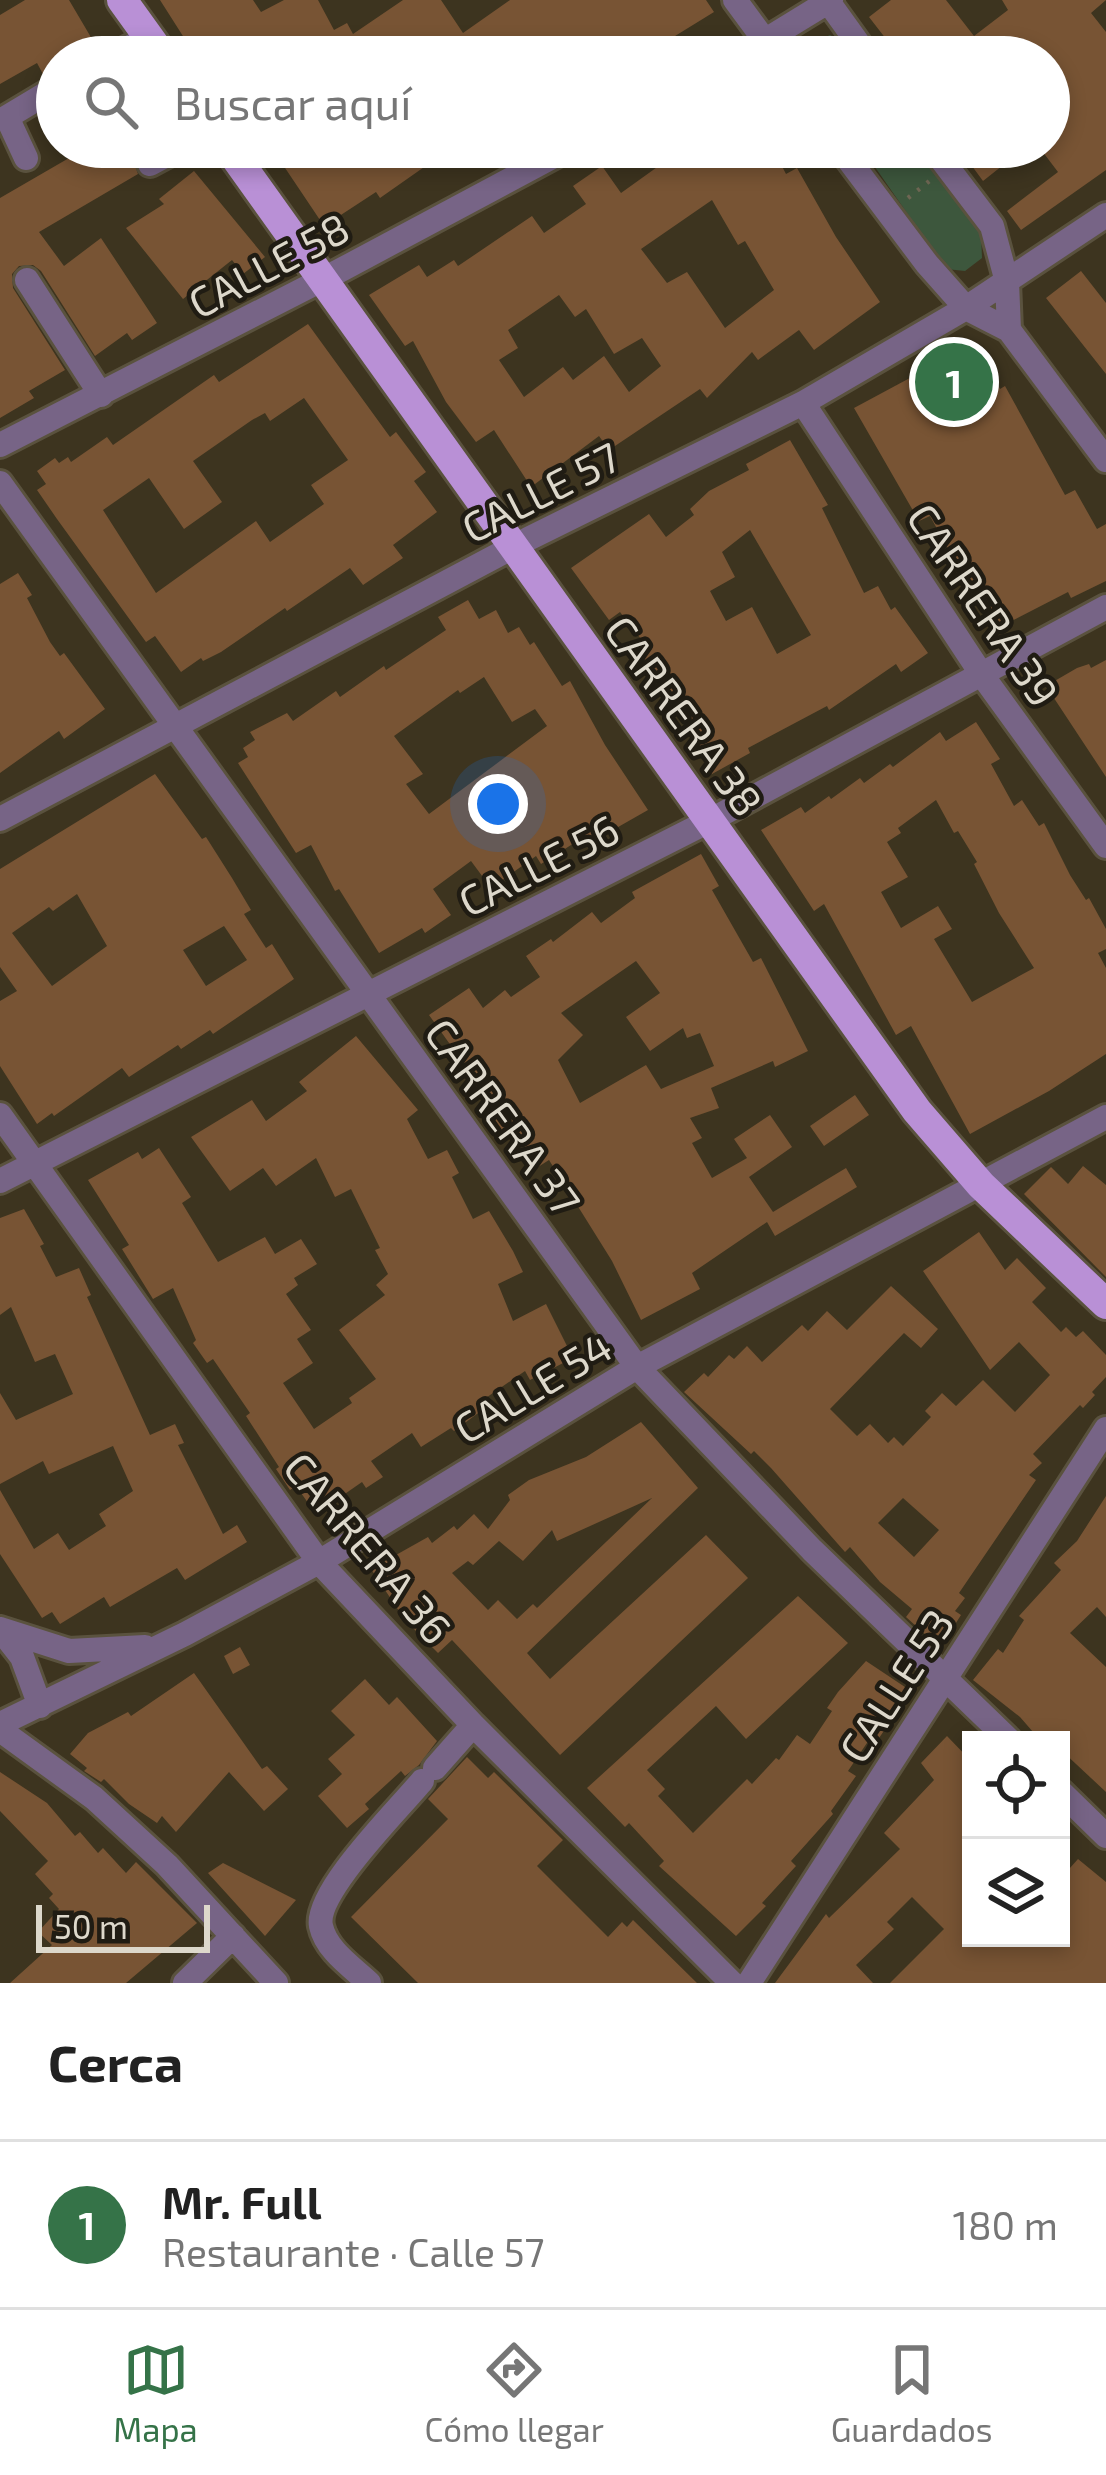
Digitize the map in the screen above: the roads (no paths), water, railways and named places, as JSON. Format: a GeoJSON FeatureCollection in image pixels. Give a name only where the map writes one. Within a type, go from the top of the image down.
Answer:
{"type":"FeatureCollection","features":[{"type":"Feature","properties":{"kind":"main road"},"geometry":{"type":"LineString","coordinates":[[122,0],[148,36]]}},
{"type":"Feature","properties":{"kind":"main road","name":"CARRERA 38"},"geometry":{"type":"LineString","coordinates":[[243,168],[917,1112],[981,1185],[1106,1304]]}},
{"type":"Feature","properties":{"kind":"street"},"geometry":{"type":"LineString","coordinates":[[735,0],[762,36]]}},
{"type":"Feature","properties":{"kind":"street"},"geometry":{"type":"LineString","coordinates":[[787,36],[829,0],[854,36]]}},
{"type":"Feature","properties":{"kind":"street"},"geometry":{"type":"LineString","coordinates":[[26,158],[7,117],[36,100]]}},
{"type":"Feature","properties":{"kind":"street","name":"CALLE 58"},"geometry":{"type":"LineString","coordinates":[[0,445],[532,168]]}},
{"type":"Feature","properties":{"kind":"street"},"geometry":{"type":"LineString","coordinates":[[855,168],[966,308],[1009,330],[1106,460]]}},
{"type":"Feature","properties":{"kind":"street"},"geometry":{"type":"LineString","coordinates":[[948,168],[992,226],[1007,282],[1009,330]]}},
{"type":"Feature","properties":{"kind":"street","name":"CALLE 57"},"geometry":{"type":"LineString","coordinates":[[0,820],[514,547],[802,403],[966,308],[1106,215]]}},
{"type":"Feature","properties":{"kind":"street"},"geometry":{"type":"LineString","coordinates":[[27,280],[101,395]]}},
{"type":"Feature","properties":{"kind":"street","name":"CARRERA 39"},"geometry":{"type":"LineString","coordinates":[[802,403],[982,675],[1106,846]]}},
{"type":"Feature","properties":{"kind":"street","name":"CARRERA 37"},"geometry":{"type":"LineString","coordinates":[[0,483],[637,1367],[812,1550],[1000,1731]]}},
{"type":"Feature","properties":{"kind":"street","name":"CALLE 56"},"geometry":{"type":"LineString","coordinates":[[0,1181],[710,821],[1106,607]]}},
{"type":"Feature","properties":{"kind":"street","name":"CARRERA 36"},"geometry":{"type":"LineString","coordinates":[[0,1115],[320,1562],[473,1725],[732,1983]]}},
{"type":"Feature","properties":{"kind":"street","name":"CALLE 54"},"geometry":{"type":"LineString","coordinates":[[0,1727],[320,1562],[637,1367],[1106,1117]]}},
{"type":"Feature","properties":{"kind":"street","name":"CALLE 53"},"geometry":{"type":"LineString","coordinates":[[749,1983],[1106,1429]]}},
{"type":"Feature","properties":{"kind":"street"},"geometry":{"type":"LineString","coordinates":[[0,1629],[69,1651],[159,1646]]}},
{"type":"Feature","properties":{"kind":"street"},"geometry":{"type":"LineString","coordinates":[[0,1629],[22,1657],[40,1706]]}},
{"type":"Feature","properties":{"kind":"street"},"geometry":{"type":"LineString","coordinates":[[369,1983],[327,1942],[320,1921],[327,1895],[473,1725]]}},
{"type":"Feature","properties":{"kind":"street"},"geometry":{"type":"LineString","coordinates":[[0,1727],[94,1798],[167,1865],[276,1983]]}},
{"type":"Feature","properties":{"kind":"street"},"geometry":{"type":"LineString","coordinates":[[1070,1801],[1106,1837]]}},
{"type":"Feature","properties":{"kind":"street"},"geometry":{"type":"LineString","coordinates":[[185,1983],[233,1936]]}},
{"type":"Feature","properties":{"kind":"place","name":"Mr. Full"},"geometry":{"type":"Point","coordinates":[954,382]}}]}
